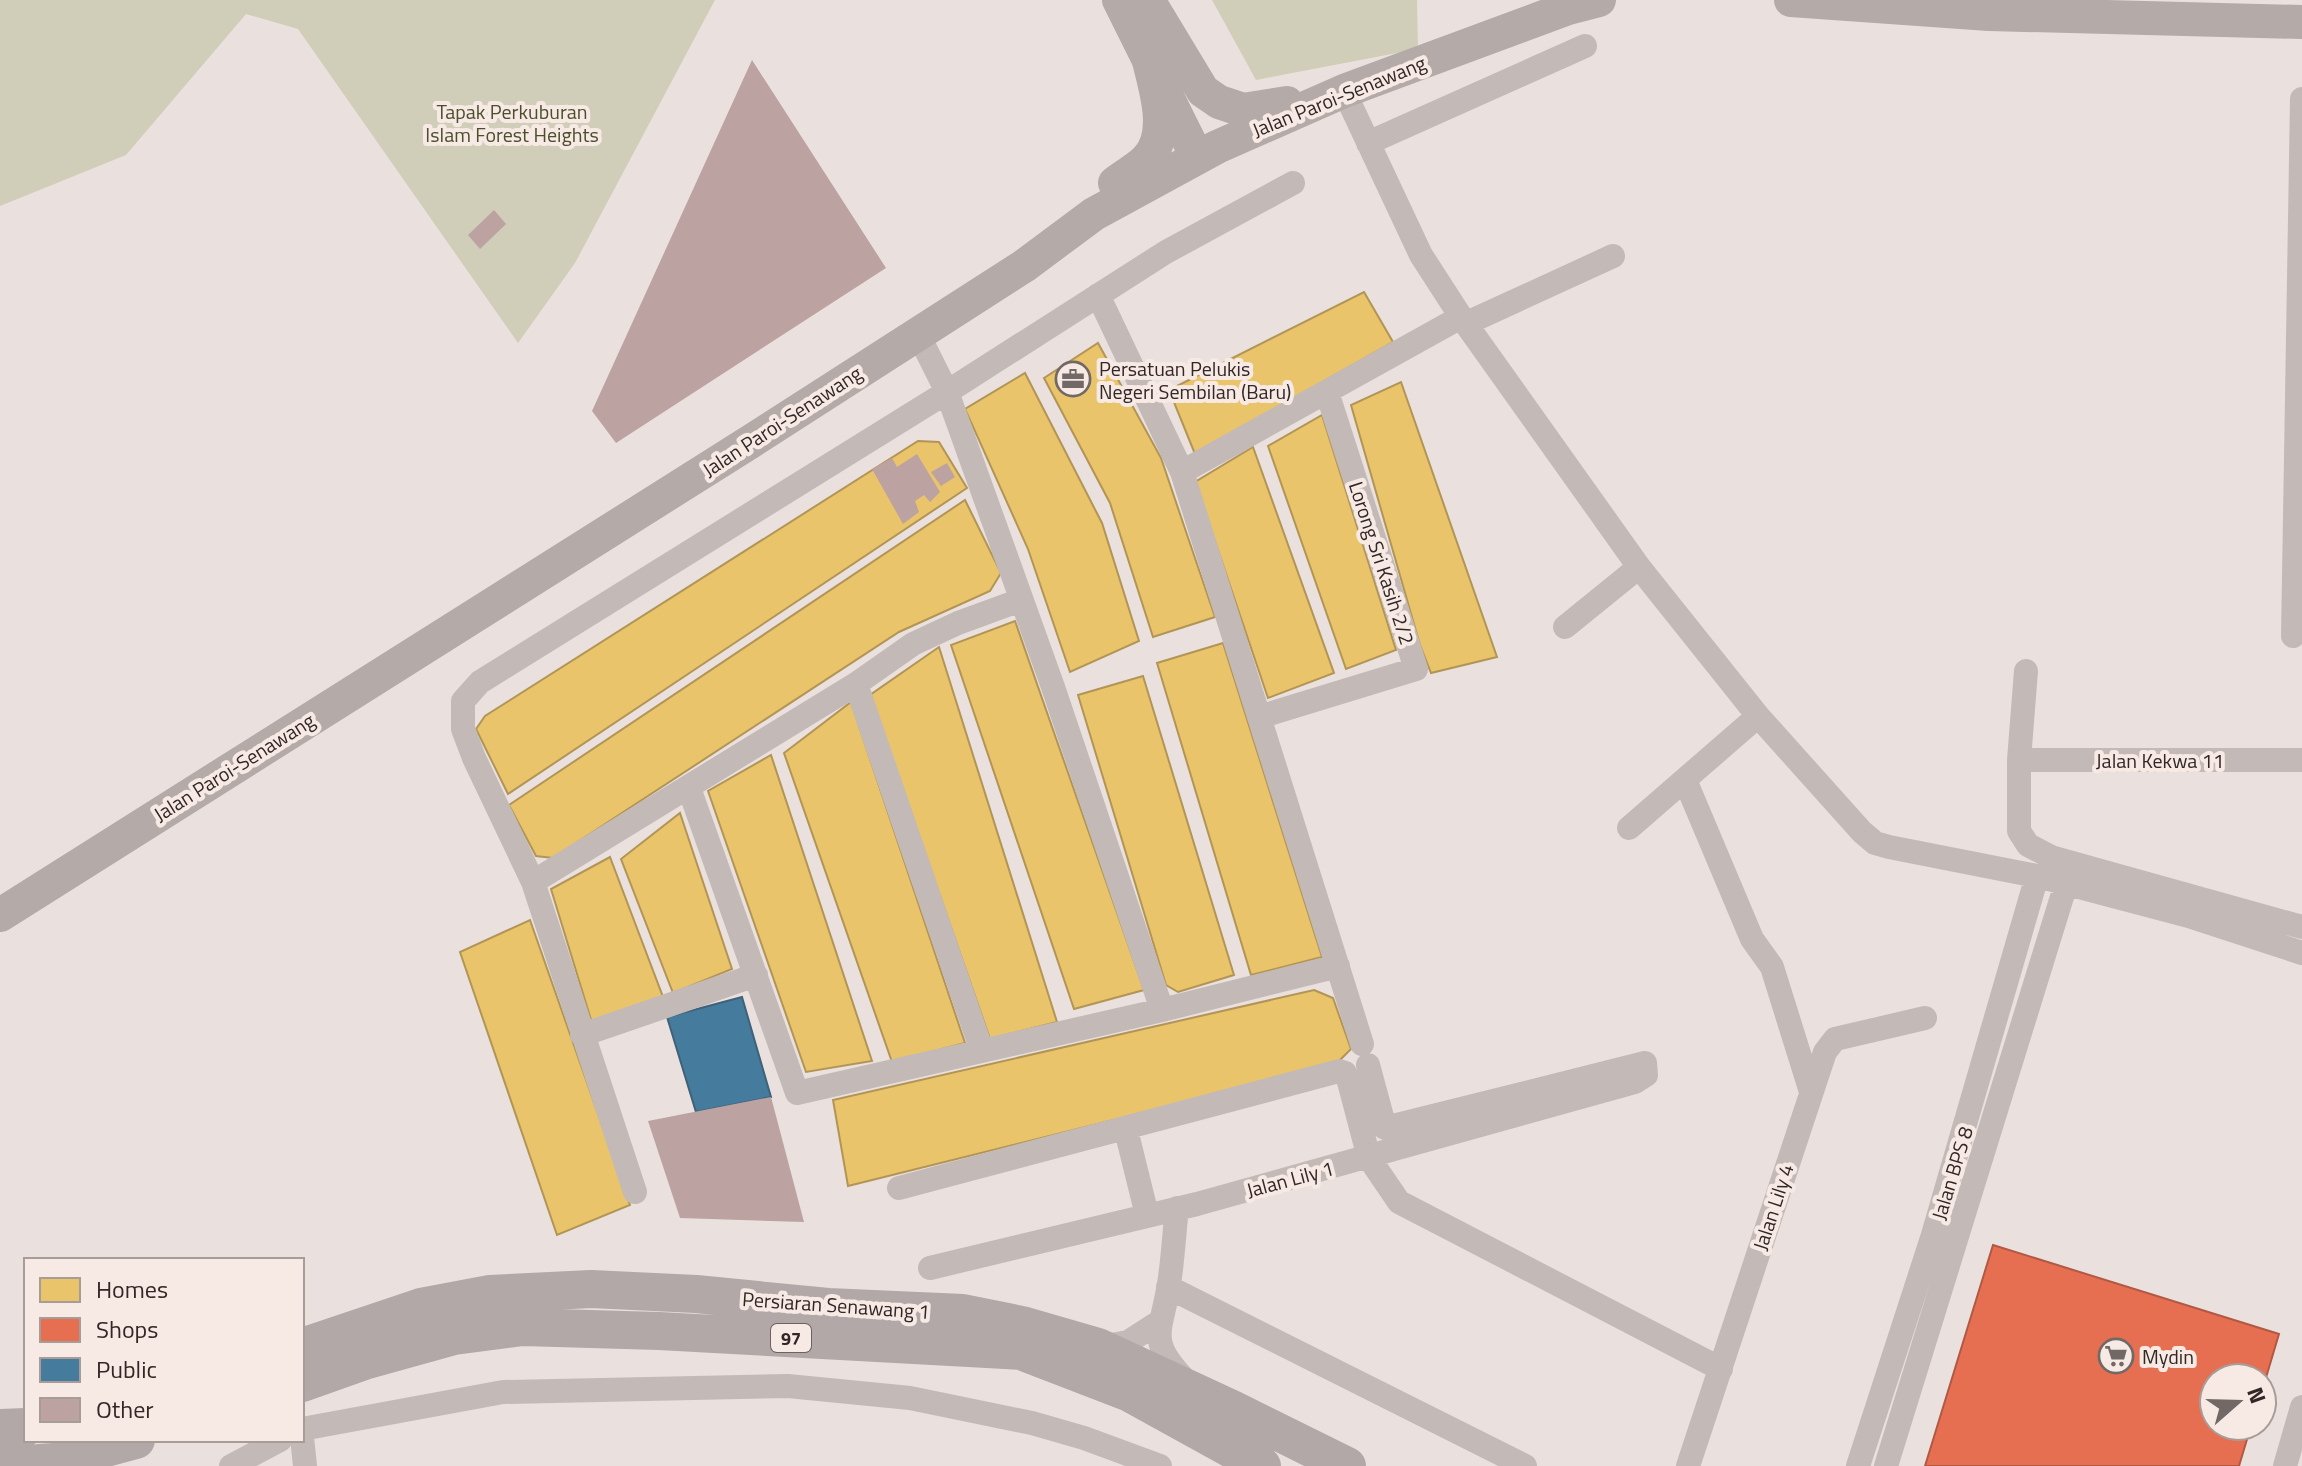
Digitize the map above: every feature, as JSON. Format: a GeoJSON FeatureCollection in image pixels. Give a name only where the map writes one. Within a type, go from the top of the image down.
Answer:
{"type":"FeatureCollection","features":[{"type":"Feature","properties":{"kind":"main road"},"geometry":{"type":"LineString","coordinates":[[1119,0],[1148,57],[1207,152]]}},
{"type":"Feature","properties":{"kind":"main road"},"geometry":{"type":"LineString","coordinates":[[1148,0],[1207,152]]}},
{"type":"Feature","properties":{"kind":"main road"},"geometry":{"type":"LineString","coordinates":[[1148,0],[1203,91],[1219,102],[1243,110],[1276,106],[1357,85]]}},
{"type":"Feature","properties":{"kind":"main road","name":"Jalan Paroi-Senawang"},"geometry":{"type":"LineString","coordinates":[[0,915],[918,334],[1024,266],[1094,214],[1207,152],[1357,85],[1568,8],[1599,0]]}},
{"type":"Feature","properties":{"kind":"main road"},"geometry":{"type":"LineString","coordinates":[[1791,0],[2302,22]]}},
{"type":"Feature","properties":{"kind":"main road"},"geometry":{"type":"LineString","coordinates":[[1024,266],[1057,226],[1147,159],[1153,149],[1160,111],[1148,57]]}},
{"type":"Feature","properties":{"kind":"main road","name":"Persiaran Senawang 1"},"geometry":{"type":"LineString","coordinates":[[304,1346],[421,1307],[490,1294],[591,1289],[696,1294],[828,1307],[963,1313],[1022,1325],[1098,1347],[1347,1466]]}},
{"type":"Feature","properties":{"kind":"main road","name":"Persiaran Senawang 1"},"geometry":{"type":"LineString","coordinates":[[304,1382],[364,1361],[454,1336],[523,1327],[659,1331],[1021,1351],[1130,1393],[1262,1466]]}},
{"type":"Feature","properties":{"kind":"main road"},"geometry":{"type":"LineString","coordinates":[[0,1428],[24,1427]]}},
{"type":"Feature","properties":{"kind":"main road"},"geometry":{"type":"LineString","coordinates":[[1,1466],[53,1462],[128,1442]]}},
{"type":"Feature","properties":{"kind":"street"},"geometry":{"type":"LineString","coordinates":[[1368,143],[1585,46]]}},
{"type":"Feature","properties":{"kind":"street"},"geometry":{"type":"LineString","coordinates":[[1357,85],[1368,143],[1421,255],[1464,320],[1639,567],[1758,716],[1862,832],[1875,843],[2037,876],[2192,917],[2302,953]]}},
{"type":"Feature","properties":{"kind":"street"},"geometry":{"type":"LineString","coordinates":[[2293,636],[2302,99]]}},
{"type":"Feature","properties":{"kind":"street"},"geometry":{"type":"LineString","coordinates":[[635,1192],[533,882],[468,744],[463,729],[463,701],[480,682],[1166,252],[1293,183]]}},
{"type":"Feature","properties":{"kind":"street"},"geometry":{"type":"LineString","coordinates":[[1182,472],[1464,320],[1613,256]]}},
{"type":"Feature","properties":{"kind":"street"},"geometry":{"type":"LineString","coordinates":[[689,788],[797,1093],[1162,1010],[1338,966],[1182,472],[1098,295]]}},
{"type":"Feature","properties":{"kind":"street"},"geometry":{"type":"LineString","coordinates":[[918,334],[947,392],[1162,1010]]}},
{"type":"Feature","properties":{"kind":"street","name":"Lorong Sri Kasih 2/2"},"geometry":{"type":"LineString","coordinates":[[1259,717],[1416,669],[1327,392]]}},
{"type":"Feature","properties":{"kind":"street"},"geometry":{"type":"LineString","coordinates":[[1565,627],[1639,567]]}},
{"type":"Feature","properties":{"kind":"street"},"geometry":{"type":"LineString","coordinates":[[533,882],[856,684],[913,644],[958,623],[1021,600]]}},
{"type":"Feature","properties":{"kind":"street"},"geometry":{"type":"LineString","coordinates":[[2026,671],[2019,760],[2019,831],[2028,845],[2038,852],[2302,927]]}},
{"type":"Feature","properties":{"kind":"street"},"geometry":{"type":"LineString","coordinates":[[856,684],[982,1051]]}},
{"type":"Feature","properties":{"kind":"street"},"geometry":{"type":"LineString","coordinates":[[1629,828],[1758,716]]}},
{"type":"Feature","properties":{"kind":"street","name":"Jalan Kekwa 11"},"geometry":{"type":"LineString","coordinates":[[2019,760],[2302,760]]}},
{"type":"Feature","properties":{"kind":"street"},"geometry":{"type":"LineString","coordinates":[[1685,780],[1752,939],[1772,967],[1811,1092]]}},
{"type":"Feature","properties":{"kind":"street","name":"Jalan BPS 8"},"geometry":{"type":"LineString","coordinates":[[1858,1466],[1937,1224],[2037,876]]}},
{"type":"Feature","properties":{"kind":"street"},"geometry":{"type":"LineString","coordinates":[[1886,1466],[2066,884]]}},
{"type":"Feature","properties":{"kind":"street","name":"Jalan Lily 1"},"geometry":{"type":"LineString","coordinates":[[930,1268],[1369,1158],[1635,1082],[1646,1075],[1645,1063],[1385,1128],[1338,966]]}},
{"type":"Feature","properties":{"kind":"street"},"geometry":{"type":"LineString","coordinates":[[582,1035],[756,975]]}},
{"type":"Feature","properties":{"kind":"street","name":"Jalan Lily 4"},"geometry":{"type":"LineString","coordinates":[[1688,1466],[1825,1052],[1835,1039],[1925,1018]]}},
{"type":"Feature","properties":{"kind":"street"},"geometry":{"type":"LineString","coordinates":[[899,1188],[1339,1071],[1345,1073],[1349,1082],[1369,1158],[1399,1202],[1721,1369]]}},
{"type":"Feature","properties":{"kind":"street"},"geometry":{"type":"LineString","coordinates":[[1126,1130],[1147,1215]]}},
{"type":"Feature","properties":{"kind":"street"},"geometry":{"type":"LineString","coordinates":[[1177,1208],[1159,1337],[1163,1351],[1174,1368],[1197,1392]]}},
{"type":"Feature","properties":{"kind":"street"},"geometry":{"type":"LineString","coordinates":[[1168,1287],[1525,1466]]}},
{"type":"Feature","properties":{"kind":"street"},"geometry":{"type":"LineString","coordinates":[[1098,1347],[1128,1342],[1159,1322]]}},
{"type":"Feature","properties":{"kind":"street"},"geometry":{"type":"LineString","coordinates":[[304,1429],[503,1392],[788,1386],[910,1398],[1002,1417],[1084,1438],[1160,1466]]}},
{"type":"Feature","properties":{"kind":"street"},"geometry":{"type":"LineString","coordinates":[[2285,1466],[2298,1436],[2302,1407]]}},
{"type":"Feature","properties":{"kind":"street"},"geometry":{"type":"LineString","coordinates":[[231,1466],[252,1459],[277,1442]]}},
{"type":"Feature","properties":{"kind":"street"},"geometry":{"type":"LineString","coordinates":[[303,1442],[305,1466]]}},
{"type":"Feature","properties":{"kind":"green space","name":"Tapak Perkuburan Islam Forest Heights"},"geometry":{"type":"Polygon","coordinates":[[[0,0],[715,0],[575,263],[518,343],[298,29],[246,14],[126,155],[0,206],[0,0]]]}},
{"type":"Feature","properties":{"kind":"green space"},"geometry":{"type":"Polygon","coordinates":[[[1212,0],[1417,0],[1418,49],[1256,80],[1212,0]]]}},
{"type":"Feature","properties":{"kind":"building: Homes"},"geometry":{"type":"Polygon","coordinates":[[[1364,292],[1393,342],[1195,454],[1169,390],[1364,292]]]}},
{"type":"Feature","properties":{"kind":"building: Homes"},"geometry":{"type":"Polygon","coordinates":[[[1098,343],[1161,458],[1215,617],[1153,637],[1110,503],[1044,378],[1098,343]]]}},
{"type":"Feature","properties":{"kind":"building: Homes"},"geometry":{"type":"Polygon","coordinates":[[[1025,373],[1102,523],[1139,641],[1070,672],[1028,549],[965,409],[1025,373]]]}},
{"type":"Feature","properties":{"kind":"building: Homes"},"geometry":{"type":"Polygon","coordinates":[[[1401,382],[1497,657],[1431,673],[1420,645],[1351,405],[1401,382]]]}},
{"type":"Feature","properties":{"kind":"building: Homes"},"geometry":{"type":"Polygon","coordinates":[[[1322,415],[1396,650],[1346,669],[1268,446],[1322,415]]]}},
{"type":"Feature","properties":{"kind":"building: Homes"},"geometry":{"type":"Polygon","coordinates":[[[918,441],[939,442],[967,488],[508,794],[476,729],[485,716],[918,441]]]}},
{"type":"Feature","properties":{"kind":"building: Homes"},"geometry":{"type":"Polygon","coordinates":[[[1253,447],[1334,673],[1268,698],[1195,482],[1253,447]]]}},
{"type":"Feature","properties":{"kind":"building: Homes"},"geometry":{"type":"Polygon","coordinates":[[[965,500],[1001,573],[990,591],[899,632],[553,858],[536,856],[509,805],[965,500]]]}},
{"type":"Feature","properties":{"kind":"building: Homes"},"geometry":{"type":"Polygon","coordinates":[[[1015,621],[1144,990],[1074,1009],[951,645],[1015,621]]]}},
{"type":"Feature","properties":{"kind":"building: Homes"},"geometry":{"type":"Polygon","coordinates":[[[1223,643],[1322,957],[1251,975],[1157,663],[1223,643]]]}},
{"type":"Feature","properties":{"kind":"building: Homes"},"geometry":{"type":"Polygon","coordinates":[[[939,647],[1057,1022],[990,1039],[870,695],[939,647]]]}},
{"type":"Feature","properties":{"kind":"building: Homes"},"geometry":{"type":"Polygon","coordinates":[[[1143,676],[1234,975],[1178,992],[1166,985],[1078,695],[1143,676]]]}},
{"type":"Feature","properties":{"kind":"building: Homes"},"geometry":{"type":"Polygon","coordinates":[[[851,702],[965,1043],[892,1062],[784,753],[851,702]]]}},
{"type":"Feature","properties":{"kind":"building: Homes"},"geometry":{"type":"Polygon","coordinates":[[[771,755],[872,1061],[806,1072],[708,791],[771,755]]]}},
{"type":"Feature","properties":{"kind":"building: Homes"},"geometry":{"type":"Polygon","coordinates":[[[680,813],[732,969],[673,993],[621,859],[680,813]]]}},
{"type":"Feature","properties":{"kind":"building: Homes"},"geometry":{"type":"Polygon","coordinates":[[[610,857],[663,997],[592,1023],[551,889],[610,857]]]}},
{"type":"Feature","properties":{"kind":"building: Homes"},"geometry":{"type":"Polygon","coordinates":[[[530,920],[630,1205],[557,1235],[460,952],[530,920]]]}},
{"type":"Feature","properties":{"kind":"building: Homes"},"geometry":{"type":"Polygon","coordinates":[[[1314,990],[1333,998],[1351,1049],[1335,1065],[848,1186],[833,1100],[1314,990]]]}},
{"type":"Feature","properties":{"kind":"building: Shops","name":"Mydin"},"geometry":{"type":"Polygon","coordinates":[[[1993,1245],[2279,1334],[2271,1362],[2198,1362],[2198,1442],[2246,1442],[2239,1466],[1925,1466],[1993,1245]]]}},
{"type":"Feature","properties":{"kind":"building: Public"},"geometry":{"type":"Polygon","coordinates":[[[742,997],[771,1097],[696,1112],[667,1017],[742,997]]]}},
{"type":"Feature","properties":{"kind":"building: Other"},"geometry":{"type":"Polygon","coordinates":[[[752,60],[886,268],[616,443],[592,411],[752,60]]]}},
{"type":"Feature","properties":{"kind":"building: Other"},"geometry":{"type":"Polygon","coordinates":[[[494,210],[506,224],[480,249],[468,235],[494,210]]]}},
{"type":"Feature","properties":{"kind":"building: Other"},"geometry":{"type":"Polygon","coordinates":[[[917,454],[940,492],[930,502],[924,495],[915,501],[919,512],[903,524],[872,469],[892,458],[897,467],[917,454]]]}},
{"type":"Feature","properties":{"kind":"building: Other"},"geometry":{"type":"Polygon","coordinates":[[[947,463],[955,477],[941,486],[931,472],[947,463]]]}},
{"type":"Feature","properties":{"kind":"building: Other"},"geometry":{"type":"Polygon","coordinates":[[[771,1097],[804,1222],[680,1218],[648,1121],[771,1097]]]}},
{"type":"Feature","properties":{"kind":"place","name":"Persatuan Pelukis Negeri Sembilan (Baru)"},"geometry":{"type":"Point","coordinates":[1073,379]}},
{"type":"Feature","properties":{"kind":"place","name":"Mydin"},"geometry":{"type":"Point","coordinates":[2116,1356]}}]}
